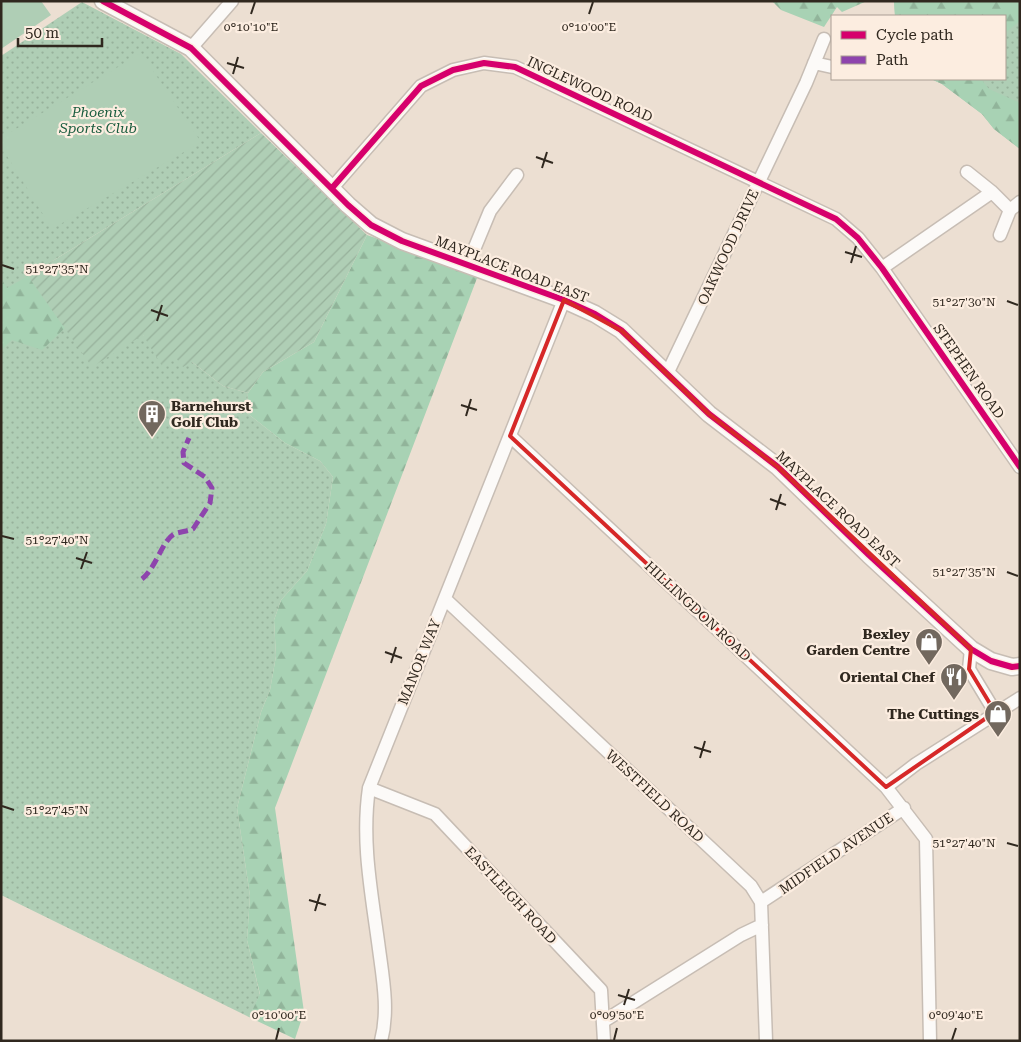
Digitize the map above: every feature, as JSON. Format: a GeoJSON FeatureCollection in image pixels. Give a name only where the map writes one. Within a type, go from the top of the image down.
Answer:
{"type":"FeatureCollection","features":[{"type":"Feature","properties":{"kind":"street","name":"MAYPLACE ROAD EAST"},"geometry":{"type":"LineString","coordinates":[[103,1],[192,48],[371,225],[402,241],[564,300],[596,314],[622,331],[709,414],[778,467],[868,555],[972,649],[991,661],[1012,667],[1020,666]]}},
{"type":"Feature","properties":{"kind":"street"},"geometry":{"type":"LineString","coordinates":[[192,48],[232,1]]}},
{"type":"Feature","properties":{"kind":"street","name":"OAKWOOD DRIVE"},"geometry":{"type":"LineString","coordinates":[[667,374],[824,39]]}},
{"type":"Feature","properties":{"kind":"street","name":"INGLEWOOD ROAD"},"geometry":{"type":"LineString","coordinates":[[332,188],[421,86],[453,70],[484,63],[515,67],[758,182]]}},
{"type":"Feature","properties":{"kind":"street"},"geometry":{"type":"LineString","coordinates":[[814,63],[831,66]]}},
{"type":"Feature","properties":{"kind":"street"},"geometry":{"type":"LineString","coordinates":[[966,172],[992,192],[1015,206],[1000,235]]}},
{"type":"Feature","properties":{"kind":"street"},"geometry":{"type":"LineString","coordinates":[[468,264],[490,211],[517,175]]}},
{"type":"Feature","properties":{"kind":"street","name":"STEPHEN ROAD"},"geometry":{"type":"LineString","coordinates":[[758,182],[836,219],[858,238],[882,268],[1020,467]]}},
{"type":"Feature","properties":{"kind":"street"},"geometry":{"type":"LineString","coordinates":[[882,268],[992,192]]}},
{"type":"Feature","properties":{"kind":"street","name":"MANOR WAY"},"geometry":{"type":"LineString","coordinates":[[381,1041],[385,1015],[384,981],[365,844],[369,788],[564,300]]}},
{"type":"Feature","properties":{"kind":"street","name":"HILLINGDON ROAD"},"geometry":{"type":"LineString","coordinates":[[510,436],[886,787]]}},
{"type":"Feature","properties":{"kind":"street","name":"WESTFIELD ROAD"},"geometry":{"type":"LineString","coordinates":[[445,599],[751,886],[761,902]]}},
{"type":"Feature","properties":{"kind":"street"},"geometry":{"type":"LineString","coordinates":[[972,649],[969,669],[996,712]]}},
{"type":"Feature","properties":{"kind":"street"},"geometry":{"type":"LineString","coordinates":[[886,787],[916,764],[1020,698]]}},
{"type":"Feature","properties":{"kind":"street","name":"MIDFIELD AVENUE"},"geometry":{"type":"LineString","coordinates":[[761,902],[904,808],[886,787]]}},
{"type":"Feature","properties":{"kind":"street","name":"EASTLEIGH ROAD"},"geometry":{"type":"LineString","coordinates":[[369,788],[435,814],[601,990],[604,1041]]}},
{"type":"Feature","properties":{"kind":"street"},"geometry":{"type":"LineString","coordinates":[[904,808],[926,839],[930,1041]]}},
{"type":"Feature","properties":{"kind":"street"},"geometry":{"type":"LineString","coordinates":[[761,902],[766,1041]]}},
{"type":"Feature","properties":{"kind":"street"},"geometry":{"type":"LineString","coordinates":[[604,1021],[740,935],[762,926]]}},
{"type":"Feature","properties":{"kind":"highlighted area"},"geometry":{"type":"Polygon","coordinates":[[[564,300],[622,331],[709,414],[778,467],[971,649],[969,669],[995,712],[886,787],[510,436],[564,300]]]}},
{"type":"Feature","properties":{"kind":"green space"},"geometry":{"type":"Polygon","coordinates":[[[1,1],[41,1],[51,15],[1,49],[1,1]]]}},
{"type":"Feature","properties":{"kind":"green space"},"geometry":{"type":"Polygon","coordinates":[[[772,1],[867,1],[842,12],[837,7],[824,27],[781,10],[772,1]]]}},
{"type":"Feature","properties":{"kind":"green space"},"geometry":{"type":"Polygon","coordinates":[[[894,1],[1020,1],[1020,149],[994,129],[982,114],[942,84],[933,80],[1006,80],[1006,15],[895,15],[894,1]]]}},
{"type":"Feature","properties":{"kind":"green space"},"geometry":{"type":"Polygon","coordinates":[[[894,1],[1020,1],[1020,21],[1006,32],[1006,15],[895,15],[894,1]]]}},
{"type":"Feature","properties":{"kind":"green space","name":"Phoenix Sports Club"},"geometry":{"type":"Polygon","coordinates":[[[82,2],[181,54],[261,133],[28,276],[143,335],[176,358],[192,362],[223,386],[248,393],[247,413],[285,443],[320,461],[333,477],[326,524],[307,571],[281,600],[274,620],[276,656],[270,690],[261,712],[237,808],[250,896],[247,940],[260,995],[249,1017],[1,895],[1,56],[82,2]]]}},
{"type":"Feature","properties":{"kind":"green space","name":"Phoenix Sports Club"},"geometry":{"type":"Polygon","coordinates":[[[141,53],[201,142],[52,229],[1,146],[1,138],[141,53]]]}},
{"type":"Feature","properties":{"kind":"green space"},"geometry":{"type":"Polygon","coordinates":[[[933,80],[982,80],[989,89],[1020,103],[1020,149],[994,129],[982,114],[942,84],[933,80]]]}},
{"type":"Feature","properties":{"kind":"green space"},"geometry":{"type":"Polygon","coordinates":[[[261,133],[367,235],[314,342],[263,372],[248,393],[223,386],[192,362],[183,367],[176,358],[162,366],[143,335],[92,367],[28,276],[261,133]]]}},
{"type":"Feature","properties":{"kind":"green space"},"geometry":{"type":"Polygon","coordinates":[[[367,235],[479,273],[275,808],[304,1012],[295,1039],[249,1017],[260,994],[247,940],[250,896],[237,808],[261,712],[270,690],[276,656],[274,620],[281,600],[307,571],[326,524],[333,477],[320,461],[285,443],[247,413],[248,393],[263,372],[314,342],[367,235]]]}},
{"type":"Feature","properties":{"kind":"green space"},"geometry":{"type":"Polygon","coordinates":[[[28,276],[65,328],[42,350],[12,340],[1,350],[1,279],[7,288],[28,276]]]}},
{"type":"Feature","properties":{"kind":"marked path"},"geometry":{"type":"LineString","coordinates":[[142,579],[170,537],[174,534],[193,529],[210,503],[212,488],[205,477],[184,463],[183,452],[189,438]]}},
{"type":"Feature","properties":{"kind":"cycle path"},"geometry":{"type":"LineString","coordinates":[[103,1],[191,48],[348,205],[371,225],[402,241],[564,300],[595,314],[621,330],[709,414],[778,467],[869,555],[971,649],[991,661],[1012,667],[1020,666]]}},
{"type":"Feature","properties":{"kind":"cycle path"},"geometry":{"type":"LineString","coordinates":[[332,188],[421,86],[453,70],[484,63],[515,67],[836,219],[858,238],[882,268],[1020,467]]}},
{"type":"Feature","properties":{"kind":"place","name":"Barnehurst Golf Club"},"geometry":{"type":"Point","coordinates":[152,438]}},
{"type":"Feature","properties":{"kind":"place","name":"Bexley Garden Centre"},"geometry":{"type":"Point","coordinates":[929,666]}},
{"type":"Feature","properties":{"kind":"place","name":"Oriental Chef"},"geometry":{"type":"Point","coordinates":[954,701]}},
{"type":"Feature","properties":{"kind":"place","name":"The Cuttings"},"geometry":{"type":"Point","coordinates":[998,738]}}]}
